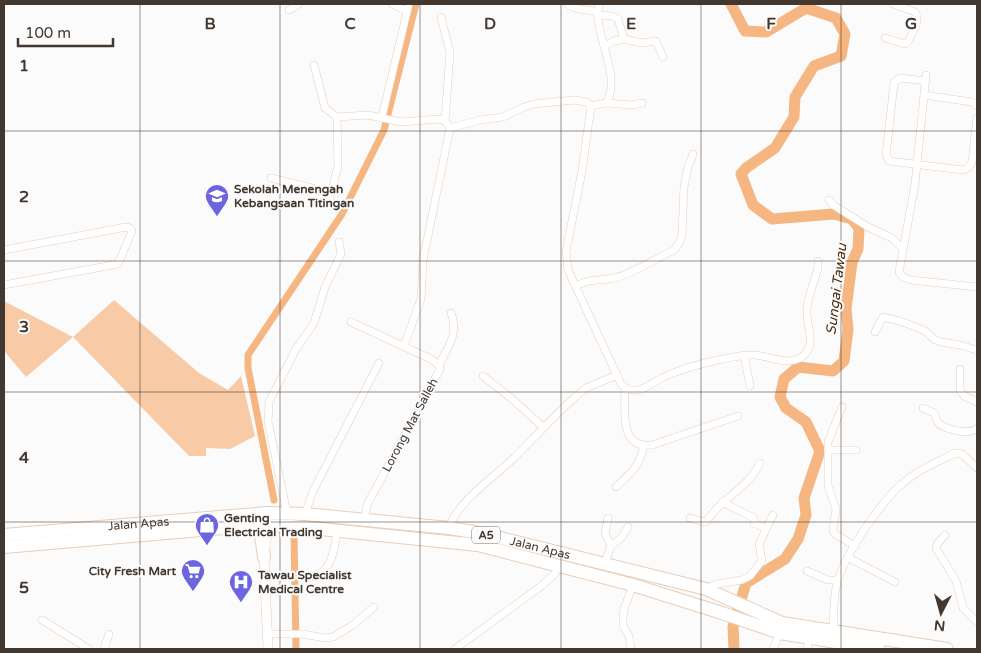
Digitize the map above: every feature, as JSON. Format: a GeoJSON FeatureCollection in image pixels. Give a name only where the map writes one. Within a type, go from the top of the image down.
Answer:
{"type":"FeatureCollection","features":[{"type":"Feature","properties":{"kind":"highway","name":"Jalan Apas"},"geometry":{"type":"LineString","coordinates":[[4,535],[238,515],[287,513],[449,528],[504,539],[706,589],[726,599],[748,616],[780,634],[808,644],[867,648]]}},
{"type":"Feature","properties":{"kind":"highway"},"geometry":{"type":"LineString","coordinates":[[238,515],[252,519],[258,525],[264,563]]}},
{"type":"Feature","properties":{"kind":"highway"},"geometry":{"type":"LineString","coordinates":[[403,524],[400,529],[404,532],[434,536],[436,540]]}},
{"type":"Feature","properties":{"kind":"highway","name":"Jalan Apas"},"geometry":{"type":"LineString","coordinates":[[4,547],[258,525],[291,526],[436,540],[492,548],[560,565],[633,585],[722,613],[947,649]]}},
{"type":"Feature","properties":{"kind":"highway"},"geometry":{"type":"LineString","coordinates":[[662,579],[663,582],[687,592],[690,603]]}},
{"type":"Feature","properties":{"kind":"highway"},"geometry":{"type":"LineString","coordinates":[[833,632],[838,639],[867,648]]}},
{"type":"Feature","properties":{"kind":"street"},"geometry":{"type":"LineString","coordinates":[[289,10],[299,4]]}},
{"type":"Feature","properties":{"kind":"street"},"geometry":{"type":"LineString","coordinates":[[383,117],[408,7],[392,4]]}},
{"type":"Feature","properties":{"kind":"street"},"geometry":{"type":"LineString","coordinates":[[567,4],[573,8],[598,10],[615,17],[618,19],[624,39]]}},
{"type":"Feature","properties":{"kind":"street"},"geometry":{"type":"LineString","coordinates":[[885,38],[906,44],[917,21],[916,12],[894,4]]}},
{"type":"Feature","properties":{"kind":"street"},"geometry":{"type":"LineString","coordinates":[[598,10],[598,26],[604,46],[610,85],[610,93],[606,103]]}},
{"type":"Feature","properties":{"kind":"street"},"geometry":{"type":"LineString","coordinates":[[404,346],[421,299],[423,260],[450,128],[445,121],[450,53],[441,16]]}},
{"type":"Feature","properties":{"kind":"street"},"geometry":{"type":"LineString","coordinates":[[604,46],[624,39],[641,43],[656,41],[662,57]]}},
{"type":"Feature","properties":{"kind":"street"},"geometry":{"type":"LineString","coordinates":[[314,65],[325,108],[337,117],[355,114],[383,117],[401,122],[432,119],[445,121]]}},
{"type":"Feature","properties":{"kind":"street"},"geometry":{"type":"LineString","coordinates":[[977,118],[972,162],[968,168],[963,170],[917,164],[889,161],[886,158],[895,80],[900,78],[926,78],[924,95],[917,164],[915,184],[898,272],[911,280],[977,287]]}},
{"type":"Feature","properties":{"kind":"street"},"geometry":{"type":"LineString","coordinates":[[924,95],[972,102],[977,106]]}},
{"type":"Feature","properties":{"kind":"street"},"geometry":{"type":"LineString","coordinates":[[450,128],[480,120],[503,117],[534,104],[574,100],[587,102],[591,106]]}},
{"type":"Feature","properties":{"kind":"street"},"geometry":{"type":"LineString","coordinates":[[591,106],[606,103],[633,105],[642,102]]}},
{"type":"Feature","properties":{"kind":"street"},"geometry":{"type":"LineString","coordinates":[[591,106],[582,171],[566,251],[568,270],[617,376],[625,389],[626,429],[636,443],[643,446],[738,416]]}},
{"type":"Feature","properties":{"kind":"street"},"geometry":{"type":"LineString","coordinates":[[329,201],[338,166],[337,117]]}},
{"type":"Feature","properties":{"kind":"street"},"geometry":{"type":"LineString","coordinates":[[576,286],[584,281],[614,278],[623,275],[674,250],[678,246],[681,241],[686,175],[693,154]]}},
{"type":"Feature","properties":{"kind":"street"},"geometry":{"type":"LineString","coordinates":[[271,178],[332,193]]}},
{"type":"Feature","properties":{"kind":"street"},"geometry":{"type":"LineString","coordinates":[[829,200],[833,205],[868,227],[892,238],[902,248]]}},
{"type":"Feature","properties":{"kind":"street"},"geometry":{"type":"LineString","coordinates":[[4,250],[126,227],[132,231],[118,264],[4,286]]}},
{"type":"Feature","properties":{"kind":"street"},"geometry":{"type":"LineString","coordinates":[[287,513],[268,421],[269,402],[292,357],[314,323],[325,287],[341,254],[339,242]]}},
{"type":"Feature","properties":{"kind":"street"},"geometry":{"type":"LineString","coordinates":[[625,389],[643,389],[661,378],[691,366],[754,355],[786,361],[795,360],[806,353],[810,346],[807,307],[818,262]]}},
{"type":"Feature","properties":{"kind":"street"},"geometry":{"type":"LineString","coordinates":[[439,365],[454,332],[455,323],[451,313]]}},
{"type":"Feature","properties":{"kind":"street"},"geometry":{"type":"LineString","coordinates":[[875,332],[883,316],[900,320],[925,331],[935,340],[960,344],[977,350]]}},
{"type":"Feature","properties":{"kind":"street","name":"Lorong Mat Salleh"},"geometry":{"type":"LineString","coordinates":[[351,322],[431,359],[439,365],[439,373],[367,505],[364,520]]}},
{"type":"Feature","properties":{"kind":"street"},"geometry":{"type":"LineString","coordinates":[[744,356],[750,386]]}},
{"type":"Feature","properties":{"kind":"street"},"geometry":{"type":"LineString","coordinates":[[305,514],[313,491],[379,363]]}},
{"type":"Feature","properties":{"kind":"street"},"geometry":{"type":"LineString","coordinates":[[960,369],[961,393],[977,402]]}},
{"type":"Feature","properties":{"kind":"street"},"geometry":{"type":"LineString","coordinates":[[483,376],[543,427]]}},
{"type":"Feature","properties":{"kind":"street"},"geometry":{"type":"LineString","coordinates":[[449,528],[468,500],[580,393],[617,376]]}},
{"type":"Feature","properties":{"kind":"street"},"geometry":{"type":"LineString","coordinates":[[842,407],[828,438],[828,486],[836,508],[833,530],[835,534],[855,546]]}},
{"type":"Feature","properties":{"kind":"street"},"geometry":{"type":"LineString","coordinates":[[923,408],[934,413],[939,423],[958,432],[971,432],[977,428]]}},
{"type":"Feature","properties":{"kind":"street"},"geometry":{"type":"LineString","coordinates":[[616,487],[637,464],[643,446]]}},
{"type":"Feature","properties":{"kind":"street"},"geometry":{"type":"LineString","coordinates":[[828,450],[856,450]]}},
{"type":"Feature","properties":{"kind":"street"},"geometry":{"type":"LineString","coordinates":[[833,632],[835,591],[838,580],[855,546],[889,496],[912,476],[955,453],[962,454],[977,468]]}},
{"type":"Feature","properties":{"kind":"street"},"geometry":{"type":"LineString","coordinates":[[690,518],[704,522],[722,502],[751,478],[760,463]]}},
{"type":"Feature","properties":{"kind":"street"},"geometry":{"type":"LineString","coordinates":[[722,502],[754,518],[754,523],[766,529]]}},
{"type":"Feature","properties":{"kind":"street"},"geometry":{"type":"LineString","coordinates":[[706,589],[717,584],[742,580],[750,576],[762,561],[759,544],[772,515]]}},
{"type":"Feature","properties":{"kind":"street"},"geometry":{"type":"LineString","coordinates":[[608,518],[605,533],[611,546]]}},
{"type":"Feature","properties":{"kind":"street"},"geometry":{"type":"LineString","coordinates":[[268,649],[264,563],[266,537],[270,531],[291,526]]}},
{"type":"Feature","properties":{"kind":"street"},"geometry":{"type":"LineString","coordinates":[[604,565],[611,546],[622,537],[628,527]]}},
{"type":"Feature","properties":{"kind":"street"},"geometry":{"type":"LineString","coordinates":[[217,528],[246,530],[254,534],[264,563]]}},
{"type":"Feature","properties":{"kind":"street"},"geometry":{"type":"LineString","coordinates":[[307,578],[322,571],[330,560],[334,551],[337,530]]}},
{"type":"Feature","properties":{"kind":"street"},"geometry":{"type":"LineString","coordinates":[[945,535],[936,548],[956,581],[963,608],[977,622]]}},
{"type":"Feature","properties":{"kind":"street"},"geometry":{"type":"LineString","coordinates":[[848,558],[895,582]]}},
{"type":"Feature","properties":{"kind":"street"},"geometry":{"type":"LineString","coordinates":[[455,649],[540,587],[554,575],[560,565]]}},
{"type":"Feature","properties":{"kind":"street"},"geometry":{"type":"LineString","coordinates":[[807,571],[819,577],[838,580]]}},
{"type":"Feature","properties":{"kind":"street"},"geometry":{"type":"LineString","coordinates":[[631,649],[629,636],[623,626],[623,616],[633,585]]}},
{"type":"Feature","properties":{"kind":"street"},"geometry":{"type":"LineString","coordinates":[[268,634],[303,634],[324,638],[333,637],[353,625],[374,607]]}},
{"type":"Feature","properties":{"kind":"street"},"geometry":{"type":"LineString","coordinates":[[42,620],[89,649]]}},
{"type":"Feature","properties":{"kind":"street"},"geometry":{"type":"LineString","coordinates":[[104,649],[109,634]]}},
{"type":"Feature","properties":{"kind":"street"},"geometry":{"type":"LineString","coordinates":[[773,649],[780,634]]}},
{"type":"Feature","properties":{"kind":"shaded area"},"geometry":{"type":"Polygon","coordinates":[[[114,300],[199,373],[228,390],[241,376],[255,436],[230,449],[206,448],[206,456],[189,456],[73,337],[114,300]]]}},
{"type":"Feature","properties":{"kind":"shaded area"},"geometry":{"type":"Polygon","coordinates":[[[4,301],[73,337],[26,377],[4,351],[4,301]]]}},
{"type":"Feature","properties":{"kind":"waterway"},"geometry":{"type":"LineString","coordinates":[[274,500],[248,368],[248,355],[342,214],[384,130],[416,4]]}},
{"type":"Feature","properties":{"kind":"waterway","name":"Sungai Tawau"},"geometry":{"type":"LineString","coordinates":[[731,4],[745,31],[766,32],[806,8],[836,18],[845,34],[841,56],[814,66],[795,97],[794,117],[775,148],[746,168],[741,174],[753,205],[772,219],[834,214],[852,219],[859,228],[858,249],[852,262],[846,309],[848,329],[844,361],[833,371],[798,367],[784,379],[780,397],[786,408],[806,422],[820,451],[804,498],[806,515],[798,539],[785,559],[746,583],[733,627],[734,649]]}},
{"type":"Feature","properties":{"kind":"waterway"},"geometry":{"type":"LineString","coordinates":[[294,534],[296,649]]}},
{"type":"Feature","properties":{"kind":"place","name":"Sekolah Menengah Kebangsaan Titingan"},"geometry":{"type":"Point","coordinates":[217,217]}},
{"type":"Feature","properties":{"kind":"place","name":"Genting Electrical Trading"},"geometry":{"type":"Point","coordinates":[207,546]}},
{"type":"Feature","properties":{"kind":"place","name":"City Fresh Mart"},"geometry":{"type":"Point","coordinates":[193,592]}},
{"type":"Feature","properties":{"kind":"place","name":"Tawau Specialist Medical Centre"},"geometry":{"type":"Point","coordinates":[241,603]}}]}
